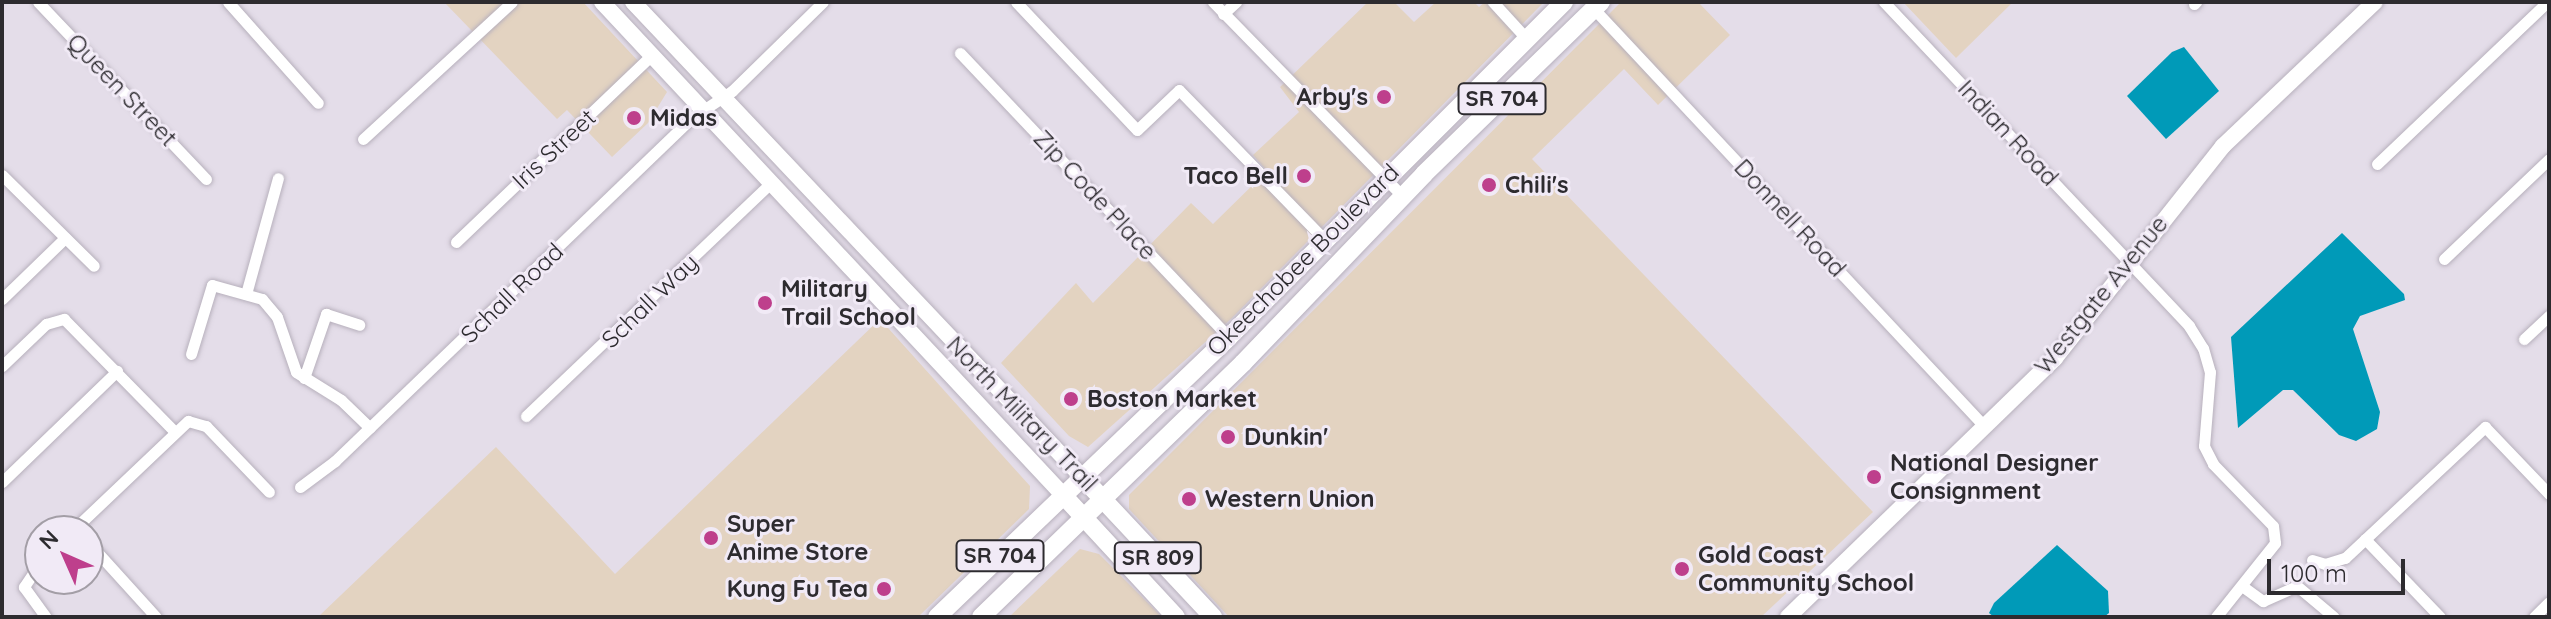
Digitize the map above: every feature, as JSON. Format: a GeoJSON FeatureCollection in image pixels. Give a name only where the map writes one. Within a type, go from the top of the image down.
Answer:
{"type":"FeatureCollection","features":[{"type":"Feature","properties":{"kind":"main road","name":"North Military Trail"},"geometry":{"type":"LineString","coordinates":[[602,2],[1176,617]]}},
{"type":"Feature","properties":{"kind":"main road","name":"North Military Trail"},"geometry":{"type":"LineString","coordinates":[[633,2],[1213,617]]}},
{"type":"Feature","properties":{"kind":"main road","name":"Okeechobee Boulevard"},"geometry":{"type":"LineString","coordinates":[[937,617],[1229,337],[1384,178],[1564,2]]}},
{"type":"Feature","properties":{"kind":"main road","name":"Westgate Avenue"},"geometry":{"type":"LineString","coordinates":[[1788,617],[2055,358],[2223,146],[2375,2]]}},
{"type":"Feature","properties":{"kind":"main road","name":"Okeechobee Boulevard"},"geometry":{"type":"LineString","coordinates":[[981,617],[1103,499],[1402,196],[1598,6]]}},
{"type":"Feature","properties":{"kind":"main road"},"geometry":{"type":"LineString","coordinates":[[795,209],[809,205],[829,210]]}},
{"type":"Feature","properties":{"kind":"street","name":"Queen Street"},"geometry":{"type":"LineString","coordinates":[[38,2],[206,179]]}},
{"type":"Feature","properties":{"kind":"street"},"geometry":{"type":"LineString","coordinates":[[228,2],[318,103]]}},
{"type":"Feature","properties":{"kind":"street"},"geometry":{"type":"LineString","coordinates":[[363,139],[512,2]]}},
{"type":"Feature","properties":{"kind":"street","name":"Schall Road"},"geometry":{"type":"LineString","coordinates":[[300,487],[370,428],[703,110],[723,97],[823,2]]}},
{"type":"Feature","properties":{"kind":"street"},"geometry":{"type":"LineString","coordinates":[[1016,2],[1137,130],[1179,90],[1325,240]]}},
{"type":"Feature","properties":{"kind":"street"},"geometry":{"type":"LineString","coordinates":[[1213,2],[1402,196]]}},
{"type":"Feature","properties":{"kind":"street"},"geometry":{"type":"LineString","coordinates":[[1223,14],[1236,2]]}},
{"type":"Feature","properties":{"kind":"street"},"geometry":{"type":"LineString","coordinates":[[1493,2],[1526,38]]}},
{"type":"Feature","properties":{"kind":"street","name":"Indian Road"},"geometry":{"type":"LineString","coordinates":[[1884,2],[2189,326],[2203,348],[2210,372],[2204,446],[2213,464],[2273,526],[2272,550],[2242,586]]}},
{"type":"Feature","properties":{"kind":"street"},"geometry":{"type":"LineString","coordinates":[[2377,164],[2547,2]]}},
{"type":"Feature","properties":{"kind":"street","name":"Donnell Road"},"geometry":{"type":"LineString","coordinates":[[1598,6],[1985,427]]}},
{"type":"Feature","properties":{"kind":"street","name":"Zip Code Place"},"geometry":{"type":"LineString","coordinates":[[960,53],[1229,337]]}},
{"type":"Feature","properties":{"kind":"street","name":"Iris Street"},"geometry":{"type":"LineString","coordinates":[[456,242],[652,55]]}},
{"type":"Feature","properties":{"kind":"street"},"geometry":{"type":"LineString","coordinates":[[2444,259],[2549,159]]}},
{"type":"Feature","properties":{"kind":"street"},"geometry":{"type":"LineString","coordinates":[[2,175],[94,266]]}},
{"type":"Feature","properties":{"kind":"street"},"geometry":{"type":"LineString","coordinates":[[246,294],[278,178]]}},
{"type":"Feature","properties":{"kind":"street","name":"Schall Way"},"geometry":{"type":"LineString","coordinates":[[526,416],[771,183]]}},
{"type":"Feature","properties":{"kind":"street"},"geometry":{"type":"LineString","coordinates":[[2,299],[65,238]]}},
{"type":"Feature","properties":{"kind":"street"},"geometry":{"type":"LineString","coordinates":[[191,354],[212,285],[246,294],[269,304],[292,366],[304,378],[341,400],[370,428]]}},
{"type":"Feature","properties":{"kind":"street"},"geometry":{"type":"LineString","coordinates":[[304,378],[326,314],[359,325]]}},
{"type":"Feature","properties":{"kind":"street"},"geometry":{"type":"LineString","coordinates":[[2524,339],[2549,316]]}},
{"type":"Feature","properties":{"kind":"street"},"geometry":{"type":"LineString","coordinates":[[2,366],[57,318],[70,322],[174,431]]}},
{"type":"Feature","properties":{"kind":"street"},"geometry":{"type":"LineString","coordinates":[[2,482],[117,371]]}},
{"type":"Feature","properties":{"kind":"street"},"geometry":{"type":"LineString","coordinates":[[90,515],[174,431],[188,421],[201,422],[269,492]]}},
{"type":"Feature","properties":{"kind":"street"},"geometry":{"type":"LineString","coordinates":[[2312,560],[2339,562],[2485,427],[2549,494]]}},
{"type":"Feature","properties":{"kind":"street"},"geometry":{"type":"LineString","coordinates":[[2365,539],[2440,617]]}},
{"type":"Feature","properties":{"kind":"street"},"geometry":{"type":"LineString","coordinates":[[104,560],[156,617]]}},
{"type":"Feature","properties":{"kind":"street"},"geometry":{"type":"LineString","coordinates":[[2216,617],[2242,586],[2263,601],[2297,586],[2334,617]]}},
{"type":"Feature","properties":{"kind":"street"},"geometry":{"type":"LineString","coordinates":[[30,595],[46,617]]}},
{"type":"Feature","properties":{"kind":"street"},"geometry":{"type":"LineString","coordinates":[[2534,617],[2549,602]]}},
{"type":"Feature","properties":{"kind":"shaded area"},"geometry":{"type":"Polygon","coordinates":[[[444,2],[583,2],[667,92],[648,123],[612,157],[567,110],[557,119],[444,2]]]}},
{"type":"Feature","properties":{"kind":"shaded area"},"geometry":{"type":"Polygon","coordinates":[[[1368,2],[1394,2],[1414,22],[1436,2],[1474,2],[1479,7],[1485,2],[1544,2],[1231,319],[1088,447],[1069,436],[1001,363],[1076,283],[1093,303],[1191,203],[1213,224],[1267,171],[1253,155],[1299,112],[1280,87],[1368,2]]]}},
{"type":"Feature","properties":{"kind":"shaded area"},"geometry":{"type":"Polygon","coordinates":[[[1621,2],[1698,2],[1730,35],[1658,105],[1624,69],[1532,159],[1873,512],[1761,617],[1229,617],[1129,509],[1129,495],[1621,2]]]}},
{"type":"Feature","properties":{"kind":"shaded area"},"geometry":{"type":"Polygon","coordinates":[[[1903,2],[2013,2],[1956,58],[1903,2]]]}},
{"type":"Feature","properties":{"kind":"shaded area"},"geometry":{"type":"Polygon","coordinates":[[[880,319],[1030,486],[1029,509],[918,617],[318,617],[496,447],[615,574],[880,319]]]}},
{"type":"Feature","properties":{"kind":"shaded area"},"geometry":{"type":"Polygon","coordinates":[[[1080,549],[1099,554],[1162,617],[1009,617],[1080,549]]]}},
{"type":"Feature","properties":{"kind":"water"},"geometry":{"type":"Polygon","coordinates":[[[2184,47],[2219,91],[2166,139],[2127,96],[2172,52],[2184,47]]]}},
{"type":"Feature","properties":{"kind":"water"},"geometry":{"type":"Polygon","coordinates":[[[2342,233],[2404,294],[2405,300],[2360,316],[2353,329],[2380,412],[2377,429],[2356,441],[2339,435],[2293,390],[2283,390],[2238,428],[2231,337],[2342,233]]]}},
{"type":"Feature","properties":{"kind":"water"},"geometry":{"type":"Polygon","coordinates":[[[2057,545],[2108,591],[2109,613],[2104,617],[1994,617],[1989,613],[1994,603],[2057,545]]]}},
{"type":"Feature","properties":{"kind":"place","name":"Arby's"},"geometry":{"type":"Point","coordinates":[1384,97]}},
{"type":"Feature","properties":{"kind":"place","name":"Midas"},"geometry":{"type":"Point","coordinates":[634,118]}},
{"type":"Feature","properties":{"kind":"place","name":"Taco Bell"},"geometry":{"type":"Point","coordinates":[1304,176]}},
{"type":"Feature","properties":{"kind":"place","name":"Chili's"},"geometry":{"type":"Point","coordinates":[1489,185]}},
{"type":"Feature","properties":{"kind":"place","name":"Military Trail School"},"geometry":{"type":"Point","coordinates":[765,303]}},
{"type":"Feature","properties":{"kind":"place","name":"Boston Market"},"geometry":{"type":"Point","coordinates":[1071,399]}},
{"type":"Feature","properties":{"kind":"place","name":"Dunkin'"},"geometry":{"type":"Point","coordinates":[1228,437]}},
{"type":"Feature","properties":{"kind":"place","name":"National Designer Consignment"},"geometry":{"type":"Point","coordinates":[1874,477]}},
{"type":"Feature","properties":{"kind":"place","name":"Western Union"},"geometry":{"type":"Point","coordinates":[1189,499]}},
{"type":"Feature","properties":{"kind":"place","name":"Super Anime Store"},"geometry":{"type":"Point","coordinates":[711,538]}},
{"type":"Feature","properties":{"kind":"place","name":"Gold Coast Community School"},"geometry":{"type":"Point","coordinates":[1682,569]}},
{"type":"Feature","properties":{"kind":"place","name":"Kung Fu Tea"},"geometry":{"type":"Point","coordinates":[884,589]}}]}
